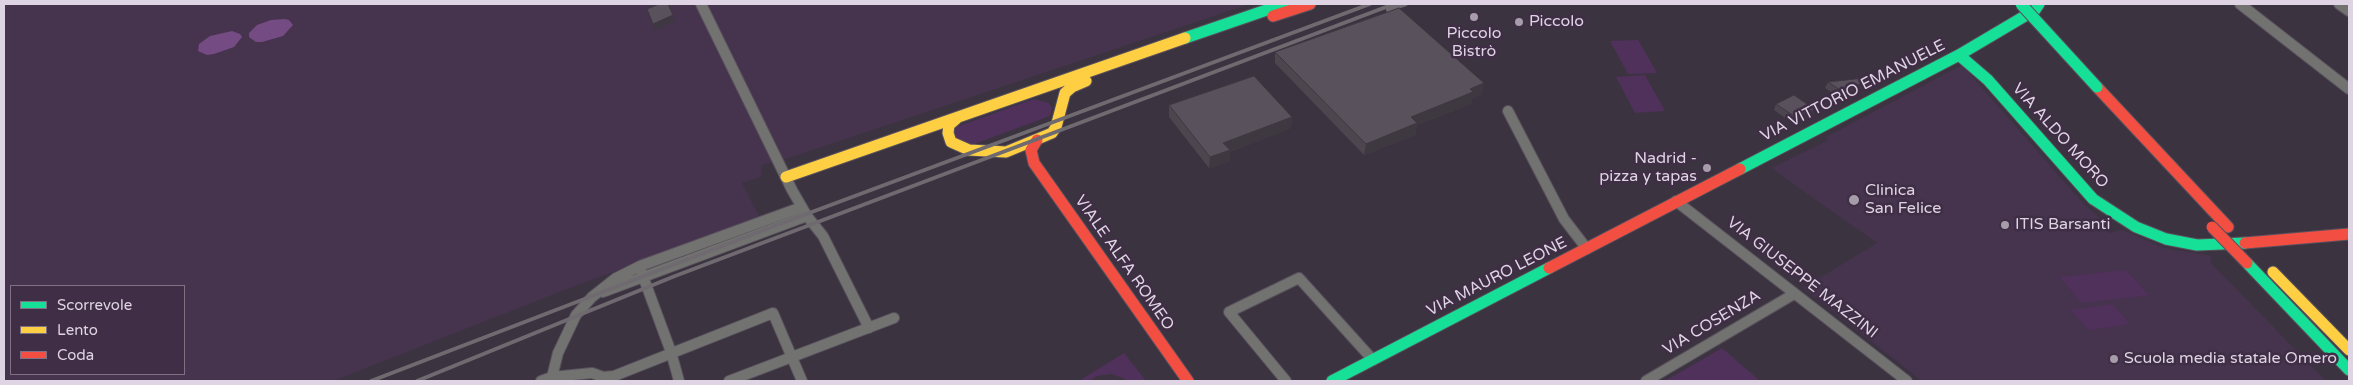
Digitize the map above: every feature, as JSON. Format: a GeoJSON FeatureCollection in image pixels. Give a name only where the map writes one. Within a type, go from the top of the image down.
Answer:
{"type":"FeatureCollection","features":[{"type":"Feature","properties":{"kind":"main road"},"geometry":{"type":"LineString","coordinates":[[786,177],[1045,88],[1122,58],[1284,4]]}},
{"type":"Feature","properties":{"kind":"main road"},"geometry":{"type":"LineString","coordinates":[[915,133],[936,136],[969,150],[997,154],[1006,152],[1048,136],[1054,130],[1065,93],[1072,87],[1127,65],[1310,4]]}},
{"type":"Feature","properties":{"kind":"main road"},"geometry":{"type":"LineString","coordinates":[[2021,4],[2096,87],[2228,227],[2255,253]]}},
{"type":"Feature","properties":{"kind":"main road","name":"VIA VITTORIO EMANUELE"},"geometry":{"type":"LineString","coordinates":[[1676,201],[1959,55],[2012,24],[2040,4]]}},
{"type":"Feature","properties":{"kind":"main road"},"geometry":{"type":"LineString","coordinates":[[2010,8],[2026,28]]}},
{"type":"Feature","properties":{"kind":"main road","name":"VIA ALDO MORO"},"geometry":{"type":"LineString","coordinates":[[1959,55],[1988,80],[2093,199],[2136,227],[2166,239],[2197,245],[2284,241],[2349,234]]}},
{"type":"Feature","properties":{"kind":"main road"},"geometry":{"type":"LineString","coordinates":[[2057,61],[2349,370]]}},
{"type":"Feature","properties":{"kind":"main road"},"geometry":{"type":"LineString","coordinates":[[1045,88],[1052,92],[1062,104]]}},
{"type":"Feature","properties":{"kind":"main road"},"geometry":{"type":"LineString","coordinates":[[951,142],[948,133],[949,125],[956,119]]}},
{"type":"Feature","properties":{"kind":"main road"},"geometry":{"type":"LineString","coordinates":[[1034,163],[1031,150],[1037,140]]}},
{"type":"Feature","properties":{"kind":"main road"},"geometry":{"type":"LineString","coordinates":[[1006,152],[1018,153],[1034,163]]}},
{"type":"Feature","properties":{"kind":"main road","name":"VIALE ALFA ROMEO"},"geometry":{"type":"LineString","coordinates":[[1034,163],[1188,381]]}},
{"type":"Feature","properties":{"kind":"main road","name":"VIA MAURO LEONE"},"geometry":{"type":"LineString","coordinates":[[1332,381],[1676,201]]}},
{"type":"Feature","properties":{"kind":"main road"},"geometry":{"type":"LineString","coordinates":[[2268,266],[2349,350]]}},
{"type":"Feature","properties":{"kind":"street"},"geometry":{"type":"LineString","coordinates":[[701,4],[804,212],[823,236],[869,328]]}},
{"type":"Feature","properties":{"kind":"street"},"geometry":{"type":"LineString","coordinates":[[2240,4],[2349,89]]}},
{"type":"Feature","properties":{"kind":"street"},"geometry":{"type":"LineString","coordinates":[[2339,4],[2349,10]]}},
{"type":"Feature","properties":{"kind":"street"},"geometry":{"type":"LineString","coordinates":[[1508,111],[1564,219],[1587,249]]}},
{"type":"Feature","properties":{"kind":"street","name":"VIA GIUSEPPE MAZZINI"},"geometry":{"type":"LineString","coordinates":[[1676,201],[1907,381]]}},
{"type":"Feature","properties":{"kind":"street"},"geometry":{"type":"LineString","coordinates":[[546,379],[576,316],[589,300],[616,278],[640,266],[804,212]]}},
{"type":"Feature","properties":{"kind":"street"},"geometry":{"type":"LineString","coordinates":[[589,300],[596,295],[804,212]]}},
{"type":"Feature","properties":{"kind":"street"},"geometry":{"type":"LineString","coordinates":[[640,266],[642,277],[671,352],[679,381]]}},
{"type":"Feature","properties":{"kind":"street"},"geometry":{"type":"LineString","coordinates":[[1286,381],[1229,312],[1299,278],[1373,360]]}},
{"type":"Feature","properties":{"kind":"street","name":"VIA COSENZA"},"geometry":{"type":"LineString","coordinates":[[1646,381],[1794,294]]}},
{"type":"Feature","properties":{"kind":"street"},"geometry":{"type":"LineString","coordinates":[[546,379],[592,373],[603,377],[614,376],[772,313],[802,381]]}},
{"type":"Feature","properties":{"kind":"street"},"geometry":{"type":"LineString","coordinates":[[729,381],[894,318]]}},
{"type":"Feature","properties":{"kind":"shaded area"},"geometry":{"type":"Polygon","coordinates":[[[4,4],[1250,4],[792,157],[762,165],[761,177],[742,183],[760,218],[567,289],[333,381],[4,381],[4,4]]]}},
{"type":"Feature","properties":{"kind":"shaded area"},"geometry":{"type":"Polygon","coordinates":[[[271,20],[289,20],[293,25],[283,36],[262,42],[256,42],[249,37],[249,33],[257,25],[271,20]]]}},
{"type":"Feature","properties":{"kind":"shaded area"},"geometry":{"type":"Polygon","coordinates":[[[232,31],[240,34],[242,37],[234,47],[207,55],[198,51],[199,44],[210,36],[232,31]]]}},
{"type":"Feature","properties":{"kind":"shaded area"},"geometry":{"type":"Polygon","coordinates":[[[1638,40],[1657,73],[1628,74],[1610,41],[1638,40]]]}},
{"type":"Feature","properties":{"kind":"shaded area","name":"ITIS Barsanti"},"geometry":{"type":"Polygon","coordinates":[[[1962,65],[2081,201],[2099,217],[2109,233],[2123,230],[2164,248],[2212,256],[2210,262],[2326,381],[1922,381],[1803,288],[1877,243],[1771,168],[1829,140],[1826,137],[1962,65]]]}},
{"type":"Feature","properties":{"kind":"shaded area"},"geometry":{"type":"Polygon","coordinates":[[[1645,75],[1665,111],[1635,113],[1616,77],[1645,75]]]}},
{"type":"Feature","properties":{"kind":"shaded area"},"geometry":{"type":"Polygon","coordinates":[[[1034,99],[1049,103],[1052,108],[1050,116],[968,146],[957,141],[954,130],[956,127],[1034,99]]]}},
{"type":"Feature","properties":{"kind":"shaded area"},"geometry":{"type":"Polygon","coordinates":[[[2125,270],[2149,295],[2082,303],[2060,277],[2125,270]]]}},
{"type":"Feature","properties":{"kind":"shaded area"},"geometry":{"type":"Polygon","coordinates":[[[2112,304],[2130,324],[2089,330],[2071,310],[2112,304]]]}},
{"type":"Feature","properties":{"kind":"shaded area"},"geometry":{"type":"Polygon","coordinates":[[[1722,348],[1760,381],[1665,381],[1722,348]]]}},
{"type":"Feature","properties":{"kind":"shaded area"},"geometry":{"type":"Polygon","coordinates":[[[1124,353],[1146,381],[1126,381],[1111,374],[1097,376],[1089,381],[1079,381],[1124,353]]]}},
{"type":"Feature","properties":{"kind":"building"},"geometry":{"type":"Polygon","coordinates":[[[659,4],[668,4],[673,15],[653,24],[647,9],[659,4]]]}},
{"type":"Feature","properties":{"kind":"building"},"geometry":{"type":"Polygon","coordinates":[[[1399,8],[1484,83],[1470,89],[1473,92],[1411,117],[1417,123],[1366,144],[1275,52],[1399,8]]]}},
{"type":"Feature","properties":{"kind":"building"},"geometry":{"type":"Polygon","coordinates":[[[1254,76],[1292,117],[1223,143],[1230,150],[1210,157],[1169,105],[1254,76]]]}},
{"type":"Feature","properties":{"kind":"building"},"geometry":{"type":"Polygon","coordinates":[[[1864,78],[1864,82],[1843,92],[1828,82],[1864,78]]]}},
{"type":"Feature","properties":{"kind":"building"},"geometry":{"type":"Polygon","coordinates":[[[1794,95],[1814,109],[1797,118],[1776,104],[1794,95]]]}},
{"type":"Feature","properties":{"kind":"railway"},"geometry":{"type":"LineString","coordinates":[[371,381],[777,225],[1370,4]]}},
{"type":"Feature","properties":{"kind":"railway"},"geometry":{"type":"LineString","coordinates":[[417,381],[675,276],[1394,4]]}},
{"type":"Feature","properties":{"kind":"railway"},"geometry":{"type":"LineString","coordinates":[[1388,10],[1406,4]]}},
{"type":"Feature","properties":{"kind":"traffic: fast"},"geometry":{"type":"LineString","coordinates":[[1185,38],[1284,4]]}},
{"type":"Feature","properties":{"kind":"traffic: fast"},"geometry":{"type":"LineString","coordinates":[[2021,4],[2097,87]]}},
{"type":"Feature","properties":{"kind":"traffic: fast"},"geometry":{"type":"LineString","coordinates":[[1740,169],[1959,55],[2035,10],[2039,4]]}},
{"type":"Feature","properties":{"kind":"traffic: fast"},"geometry":{"type":"LineString","coordinates":[[1959,55],[1988,80],[2093,199],[2136,227],[2166,239],[2197,245],[2245,243]]}},
{"type":"Feature","properties":{"kind":"traffic: fast"},"geometry":{"type":"LineString","coordinates":[[2247,263],[2349,370]]}},
{"type":"Feature","properties":{"kind":"traffic: fast"},"geometry":{"type":"LineString","coordinates":[[1332,381],[1549,268]]}},
{"type":"Feature","properties":{"kind":"traffic: slow"},"geometry":{"type":"LineString","coordinates":[[786,177],[1185,38]]}},
{"type":"Feature","properties":{"kind":"traffic: slow"},"geometry":{"type":"LineString","coordinates":[[956,119],[949,125],[948,133],[951,142],[969,150],[1006,152],[1052,133],[1056,127],[1065,93],[1072,87],[1086,81]]}},
{"type":"Feature","properties":{"kind":"traffic: slow"},"geometry":{"type":"LineString","coordinates":[[2273,272],[2349,350]]}},
{"type":"Feature","properties":{"kind":"traffic: jam"},"geometry":{"type":"LineString","coordinates":[[1273,16],[1310,4]]}},
{"type":"Feature","properties":{"kind":"traffic: jam"},"geometry":{"type":"LineString","coordinates":[[2097,87],[2228,227]]}},
{"type":"Feature","properties":{"kind":"traffic: jam"},"geometry":{"type":"LineString","coordinates":[[1037,140],[1031,150],[1034,163],[1188,381]]}},
{"type":"Feature","properties":{"kind":"traffic: jam"},"geometry":{"type":"LineString","coordinates":[[1549,268],[1740,169]]}},
{"type":"Feature","properties":{"kind":"traffic: jam"},"geometry":{"type":"LineString","coordinates":[[2212,227],[2247,263]]}},
{"type":"Feature","properties":{"kind":"traffic: jam"},"geometry":{"type":"LineString","coordinates":[[2245,243],[2349,234]]}},
{"type":"Feature","properties":{"kind":"place","name":"Piccolo Bistrò"},"geometry":{"type":"Point","coordinates":[1474,17]}},
{"type":"Feature","properties":{"kind":"place","name":"Piccolo"},"geometry":{"type":"Point","coordinates":[1519,22]}},
{"type":"Feature","properties":{"kind":"place","name":"Nadrid - pizza y tapas"},"geometry":{"type":"Point","coordinates":[1707,168]}},
{"type":"Feature","properties":{"kind":"place","name":"Clinica San Felice"},"geometry":{"type":"Point","coordinates":[1854,200]}},
{"type":"Feature","properties":{"kind":"place","name":"ITIS Barsanti"},"geometry":{"type":"Point","coordinates":[2005,225]}},
{"type":"Feature","properties":{"kind":"place","name":"Scuola media statale Omero"},"geometry":{"type":"Point","coordinates":[2114,359]}}]}
